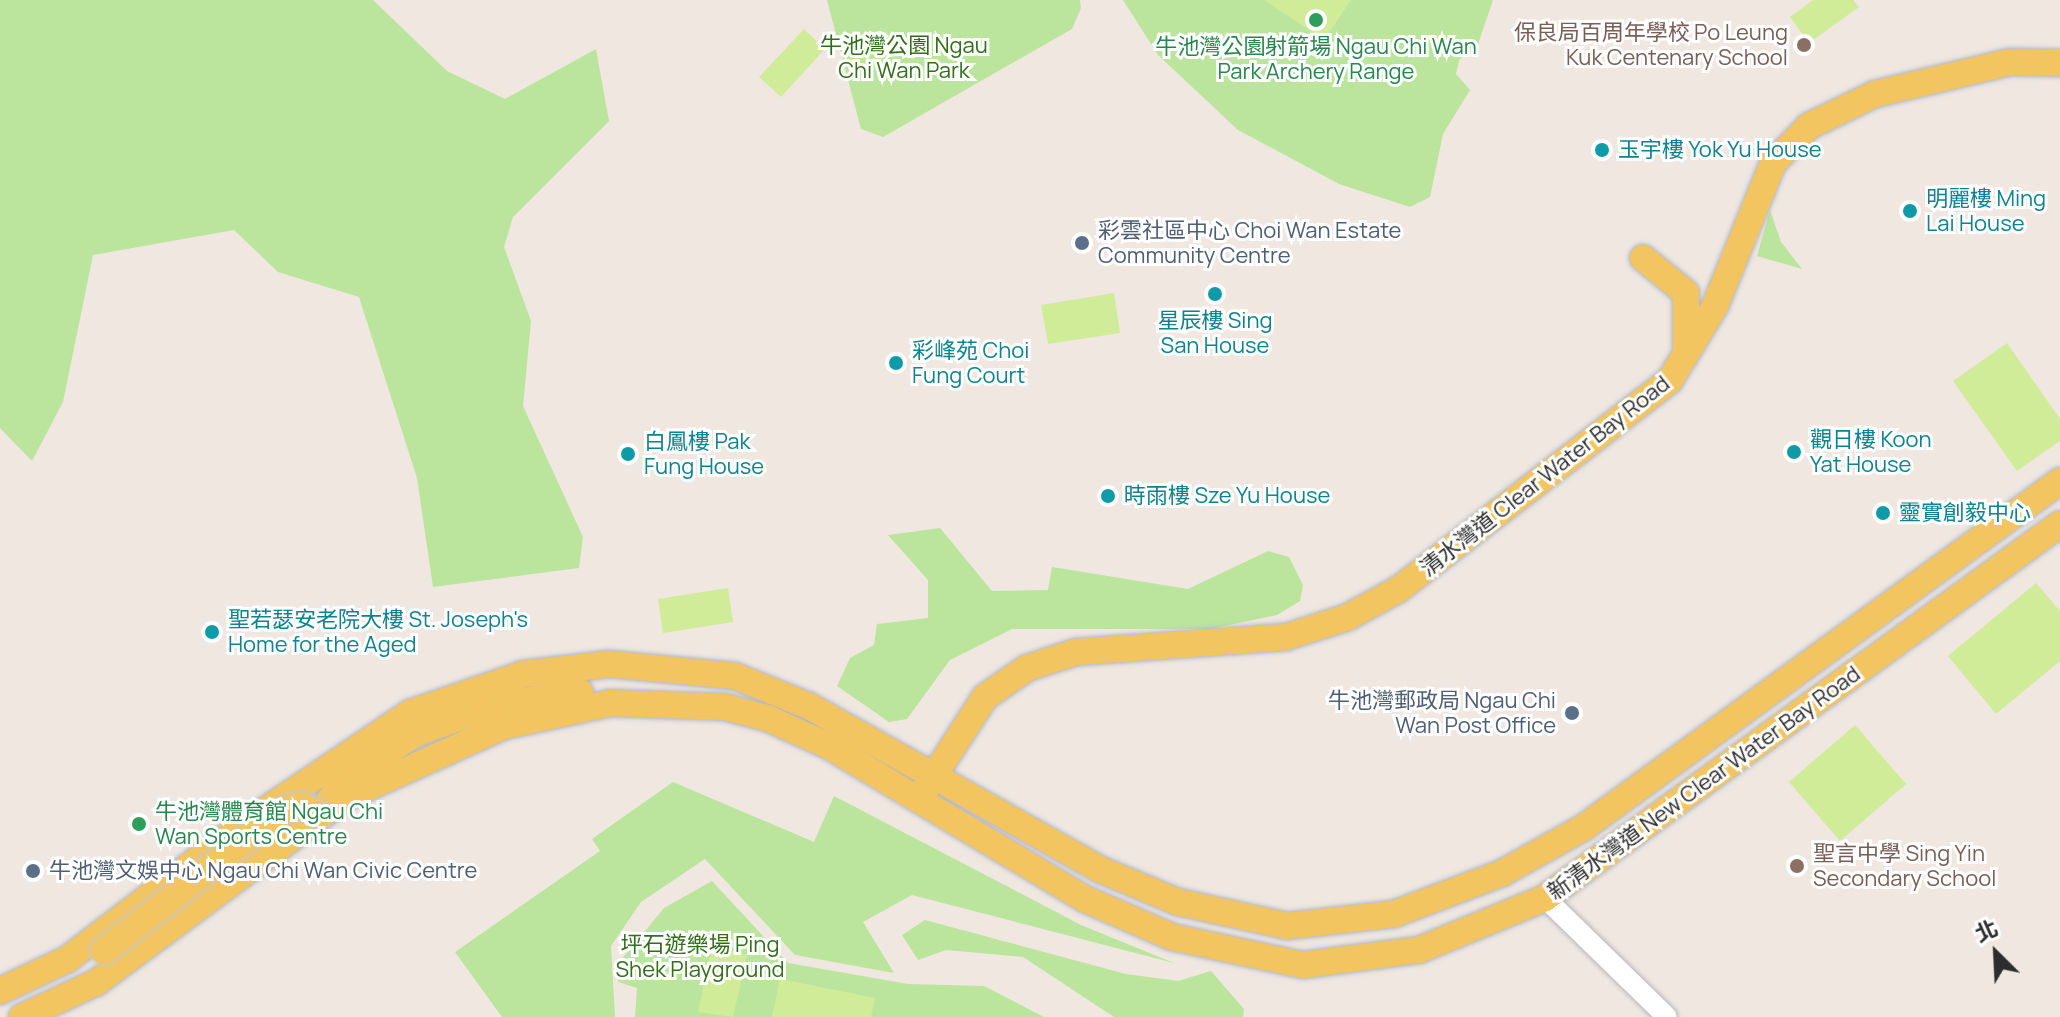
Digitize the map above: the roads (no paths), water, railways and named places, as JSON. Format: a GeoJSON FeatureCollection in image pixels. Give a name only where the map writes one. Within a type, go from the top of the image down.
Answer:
{"type":"FeatureCollection","features":[{"type":"Feature","properties":{"kind":"main road","name":"清水灣道 Clear Water Bay Road"},"geometry":{"type":"LineString","coordinates":[[919,799],[985,697],[1050,658],[1262,641],[1320,628],[1375,604],[1625,419],[1685,360],[1773,163],[1809,126],[1875,94],[2010,62],[2060,63]]}},
{"type":"Feature","properties":{"kind":"main road"},"geometry":{"type":"LineString","coordinates":[[1643,258],[1686,293],[1685,360]]}},
{"type":"Feature","properties":{"kind":"main road","name":"新清水灣道 New Clear Water Bay Road"},"geometry":{"type":"LineString","coordinates":[[934,773],[1137,887],[1253,920],[1323,926],[1394,914],[1502,873],[1679,761],[2060,481]]}},
{"type":"Feature","properties":{"kind":"main road","name":"新清水灣道 New Clear Water Bay Road"},"geometry":{"type":"LineString","coordinates":[[919,799],[1144,928],[1252,958],[1360,963],[1419,950],[1545,898],[2060,524]]}},
{"type":"Feature","properties":{"kind":"main road"},"geometry":{"type":"LineString","coordinates":[[33,980],[303,782],[435,702],[523,674],[609,664],[700,670],[756,684],[934,773]]}},
{"type":"Feature","properties":{"kind":"main road"},"geometry":{"type":"LineString","coordinates":[[0,991],[33,980],[72,973],[284,810],[302,806],[319,815],[317,797],[337,773],[413,724],[489,701],[603,679],[756,684]]}},
{"type":"Feature","properties":{"kind":"main road"},"geometry":{"type":"LineString","coordinates":[[489,701],[641,690],[725,707],[829,746],[919,799]]}},
{"type":"Feature","properties":{"kind":"main road"},"geometry":{"type":"LineString","coordinates":[[22,1017],[97,982],[302,828],[426,757],[560,710],[610,703],[725,707]]}},
{"type":"Feature","properties":{"kind":"main road"},"geometry":{"type":"LineString","coordinates":[[1502,873],[1545,898]]}},
{"type":"Feature","properties":{"kind":"street"},"geometry":{"type":"LineString","coordinates":[[1545,898],[1667,1017]]}},
{"type":"Feature","properties":{"kind":"place","name":"牛池灣公園射箭場 Ngau Chi Wan Park Archery Range"},"geometry":{"type":"Point","coordinates":[1316,20]}},
{"type":"Feature","properties":{"kind":"place","name":"保良局百周年學校 Po Leung Kuk Centenary School"},"geometry":{"type":"Point","coordinates":[1804,45]}},
{"type":"Feature","properties":{"kind":"place","name":"玉宇樓 Yok Yu House"},"geometry":{"type":"Point","coordinates":[1602,150]}},
{"type":"Feature","properties":{"kind":"place","name":"明麗樓 Ming Lai House"},"geometry":{"type":"Point","coordinates":[1910,211]}},
{"type":"Feature","properties":{"kind":"place","name":"彩雲社區中心 Choi Wan Estate Community Centre"},"geometry":{"type":"Point","coordinates":[1082,243]}},
{"type":"Feature","properties":{"kind":"place","name":"星辰樓 Sing San House"},"geometry":{"type":"Point","coordinates":[1215,294]}},
{"type":"Feature","properties":{"kind":"place","name":"彩峰苑 Choi Fung Court"},"geometry":{"type":"Point","coordinates":[896,363]}},
{"type":"Feature","properties":{"kind":"place","name":"觀日樓 Koon Yat House"},"geometry":{"type":"Point","coordinates":[1794,452]}},
{"type":"Feature","properties":{"kind":"place","name":"白鳳樓 Pak Fung House"},"geometry":{"type":"Point","coordinates":[628,454]}},
{"type":"Feature","properties":{"kind":"place","name":"時雨樓 Sze Yu House"},"geometry":{"type":"Point","coordinates":[1108,496]}},
{"type":"Feature","properties":{"kind":"place","name":"靈實創毅中心"},"geometry":{"type":"Point","coordinates":[1883,513]}},
{"type":"Feature","properties":{"kind":"place","name":"聖若瑟安老院大樓 St. Joseph's Home for the Aged"},"geometry":{"type":"Point","coordinates":[212,632]}},
{"type":"Feature","properties":{"kind":"place","name":"牛池灣郵政局 Ngau Chi Wan Post Office"},"geometry":{"type":"Point","coordinates":[1572,713]}},
{"type":"Feature","properties":{"kind":"place","name":"牛池灣體育館 Ngau Chi Wan Sports Centre"},"geometry":{"type":"Point","coordinates":[139,824]}},
{"type":"Feature","properties":{"kind":"place","name":"聖言中學 Sing Yin Secondary School"},"geometry":{"type":"Point","coordinates":[1797,866]}},
{"type":"Feature","properties":{"kind":"place","name":"牛池灣文娛中心 Ngau Chi Wan Civic Centre"},"geometry":{"type":"Point","coordinates":[33,871]}},
{"type":"Feature","properties":{"kind":"park label","name":"牛池灣公園 Ngau Chi Wan Park"},"geometry":{"type":"Point","coordinates":[904,58]}},
{"type":"Feature","properties":{"kind":"park label","name":"坪石遊樂場 Ping Shek Playground"},"geometry":{"type":"Point","coordinates":[700,956]}}]}
